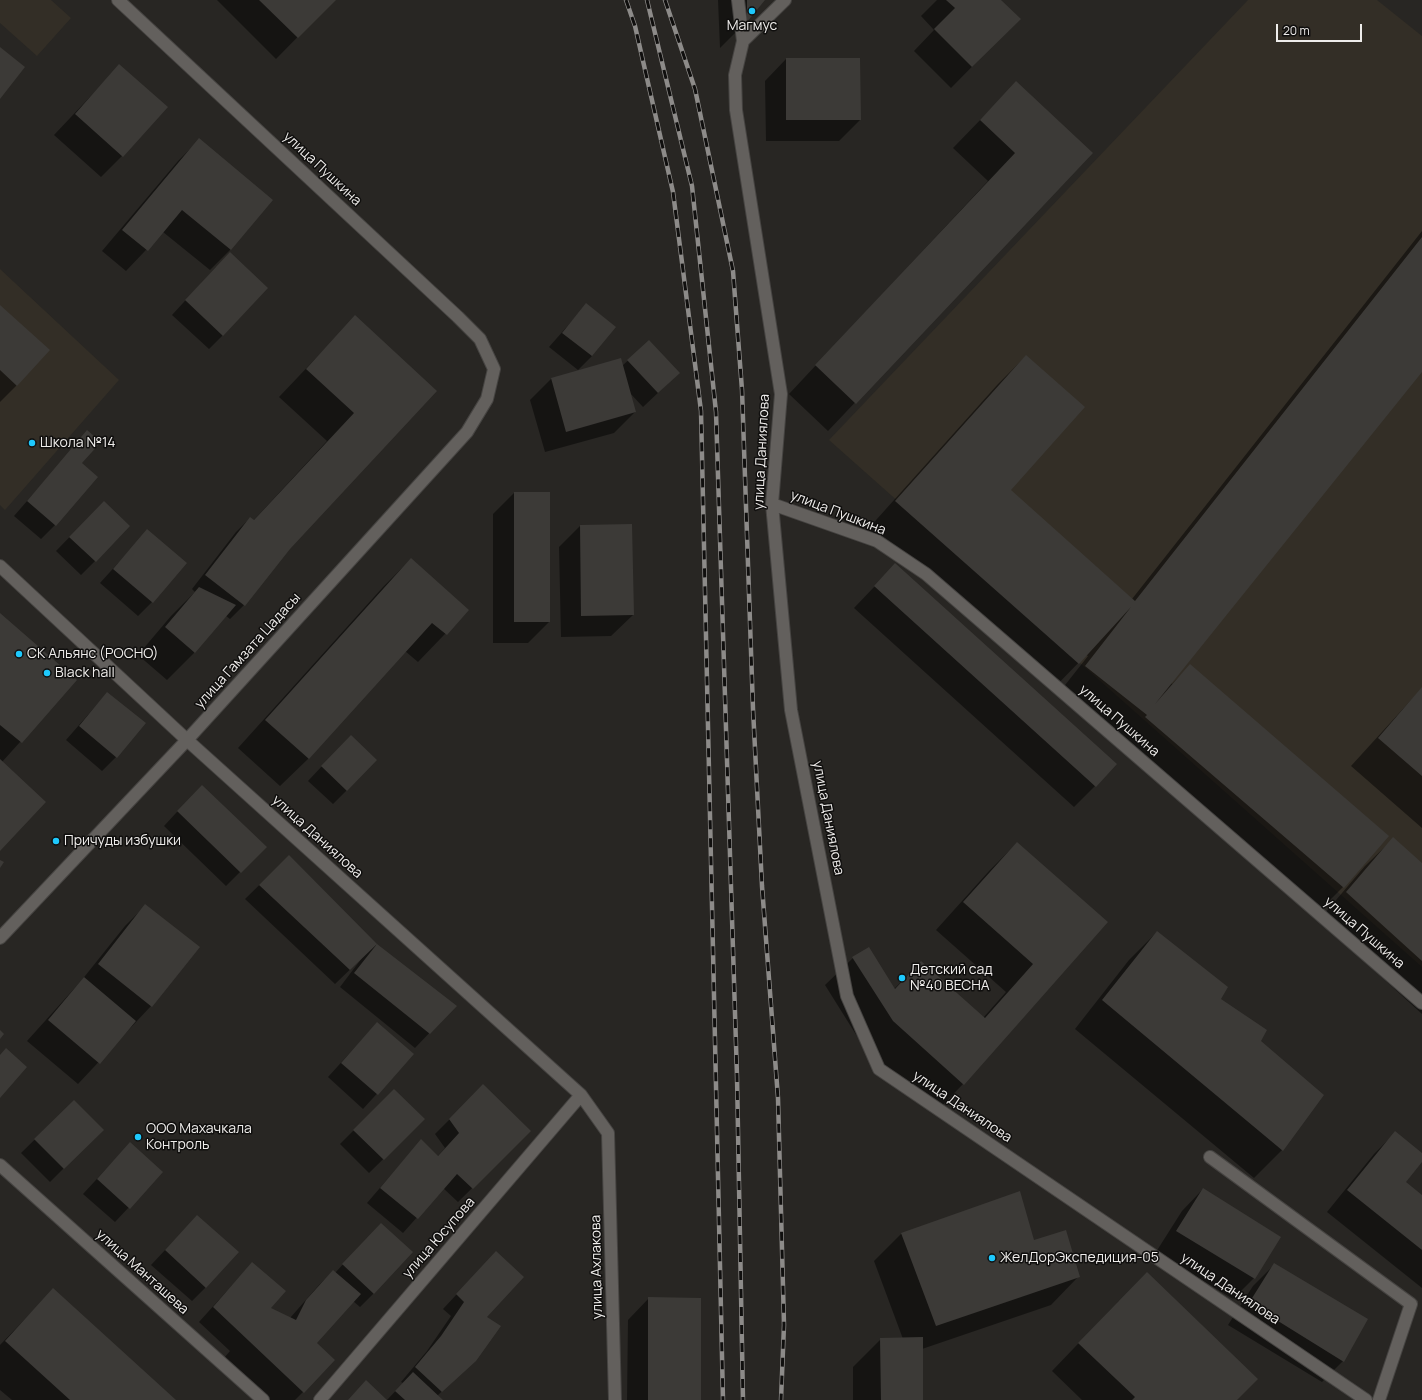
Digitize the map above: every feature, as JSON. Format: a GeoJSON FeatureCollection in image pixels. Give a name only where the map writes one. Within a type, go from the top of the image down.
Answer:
{"type":"FeatureCollection","features":[{"type":"Feature","properties":{"kind":"street","name":"улица Пушкина"},"geometry":{"type":"LineString","coordinates":[[118,0],[458,317],[480,339],[494,369]]}},
{"type":"Feature","properties":{"kind":"street"},"geometry":{"type":"LineString","coordinates":[[738,0],[743,41]]}},
{"type":"Feature","properties":{"kind":"street"},"geometry":{"type":"LineString","coordinates":[[743,41],[785,0]]}},
{"type":"Feature","properties":{"kind":"street","name":"улица Даниялова"},"geometry":{"type":"LineString","coordinates":[[743,41],[735,75],[736,110],[781,394],[772,504],[791,710],[847,996],[879,1069],[1366,1400]]}},
{"type":"Feature","properties":{"kind":"street","name":"улица Гамзата Цадасы"},"geometry":{"type":"LineString","coordinates":[[0,938],[187,740],[466,432],[487,399],[494,369]]}},
{"type":"Feature","properties":{"kind":"street","name":"улица Пушкина"},"geometry":{"type":"LineString","coordinates":[[772,504],[877,541],[926,574],[1422,1002]]}},
{"type":"Feature","properties":{"kind":"street","name":"улица Даниялова"},"geometry":{"type":"LineString","coordinates":[[0,566],[187,740],[581,1095],[608,1133]]}},
{"type":"Feature","properties":{"kind":"street","name":"улица Юсупова"},"geometry":{"type":"LineString","coordinates":[[320,1400],[581,1095]]}},
{"type":"Feature","properties":{"kind":"street","name":"улица Ахлакова"},"geometry":{"type":"LineString","coordinates":[[608,1133],[615,1400]]}},
{"type":"Feature","properties":{"kind":"street"},"geometry":{"type":"LineString","coordinates":[[1210,1156],[1411,1304],[1379,1400]]}},
{"type":"Feature","properties":{"kind":"street","name":"улица Манташева"},"geometry":{"type":"LineString","coordinates":[[0,1166],[263,1400]]}},
{"type":"Feature","properties":{"kind":"shaded area"},"geometry":{"type":"Polygon","coordinates":[[[0,0],[51,0],[71,18],[37,56],[0,23],[0,0]]]}},
{"type":"Feature","properties":{"kind":"shaded area"},"geometry":{"type":"Polygon","coordinates":[[[1248,0],[1377,0],[1422,36],[1422,967],[829,440],[1248,0]]]}},
{"type":"Feature","properties":{"kind":"shaded area","name":"Школа №14"},"geometry":{"type":"Polygon","coordinates":[[[0,269],[119,380],[5,510],[0,505],[0,269]]]}},
{"type":"Feature","properties":{"kind":"building"},"geometry":{"type":"Polygon","coordinates":[[[259,0],[336,0],[298,38],[259,0]]]}},
{"type":"Feature","properties":{"kind":"building","name":"Магмус"},"geometry":{"type":"Polygon","coordinates":[[[747,0],[765,0],[747,22],[747,0]]]}},
{"type":"Feature","properties":{"kind":"building"},"geometry":{"type":"Polygon","coordinates":[[[946,0],[1001,0],[1021,19],[972,67],[934,29],[955,8],[946,0]]]}},
{"type":"Feature","properties":{"kind":"building"},"geometry":{"type":"Polygon","coordinates":[[[0,47],[25,67],[0,99],[0,47]]]}},
{"type":"Feature","properties":{"kind":"building"},"geometry":{"type":"Polygon","coordinates":[[[786,58],[860,58],[861,120],[786,120],[786,58]]]}},
{"type":"Feature","properties":{"kind":"building"},"geometry":{"type":"Polygon","coordinates":[[[119,64],[168,107],[123,157],[75,114],[119,64]]]}},
{"type":"Feature","properties":{"kind":"building"},"geometry":{"type":"Polygon","coordinates":[[[1016,81],[1093,153],[856,404],[815,365],[1015,153],[980,120],[1016,81]]]}},
{"type":"Feature","properties":{"kind":"building"},"geometry":{"type":"Polygon","coordinates":[[[199,138],[273,200],[231,250],[182,210],[148,251],[122,230],[199,138]]]}},
{"type":"Feature","properties":{"kind":"building"},"geometry":{"type":"Polygon","coordinates":[[[1422,237],[1422,372],[1155,704],[1190,664],[1389,836],[1344,888],[1145,717],[1147,715],[1085,666],[1131,607],[1079,664],[895,501],[1026,355],[1085,407],[1011,490],[1135,601],[1422,237]]]}},
{"type":"Feature","properties":{"kind":"building"},"geometry":{"type":"Polygon","coordinates":[[[230,252],[268,288],[223,336],[185,300],[230,252]]]}},
{"type":"Feature","properties":{"kind":"building"},"geometry":{"type":"Polygon","coordinates":[[[586,303],[616,327],[592,356],[562,333],[586,303]]]}},
{"type":"Feature","properties":{"kind":"building"},"geometry":{"type":"Polygon","coordinates":[[[0,305],[50,350],[17,386],[0,370],[0,305]]]}},
{"type":"Feature","properties":{"kind":"building"},"geometry":{"type":"Polygon","coordinates":[[[355,315],[437,391],[290,549],[245,606],[205,575],[250,517],[254,520],[354,413],[306,369],[355,315]]]}},
{"type":"Feature","properties":{"kind":"building"},"geometry":{"type":"Polygon","coordinates":[[[649,340],[680,373],[658,393],[627,360],[649,340]]]}},
{"type":"Feature","properties":{"kind":"building"},"geometry":{"type":"Polygon","coordinates":[[[621,358],[636,412],[566,432],[551,378],[621,358]]]}},
{"type":"Feature","properties":{"kind":"building"},"geometry":{"type":"Polygon","coordinates":[[[87,430],[101,442],[82,463],[98,477],[56,526],[27,501],[87,430]]]}},
{"type":"Feature","properties":{"kind":"building"},"geometry":{"type":"Polygon","coordinates":[[[514,492],[550,492],[550,622],[514,622],[514,492]]]}},
{"type":"Feature","properties":{"kind":"building"},"geometry":{"type":"Polygon","coordinates":[[[104,501],[130,526],[96,562],[69,537],[104,501]]]}},
{"type":"Feature","properties":{"kind":"building"},"geometry":{"type":"Polygon","coordinates":[[[632,524],[634,615],[581,616],[580,525],[632,524]]]}},
{"type":"Feature","properties":{"kind":"building"},"geometry":{"type":"Polygon","coordinates":[[[147,529],[187,563],[153,603],[113,569],[147,529]]]}},
{"type":"Feature","properties":{"kind":"building"},"geometry":{"type":"Polygon","coordinates":[[[411,558],[469,610],[447,635],[432,623],[309,759],[265,720],[411,558]]]}},
{"type":"Feature","properties":{"kind":"building"},"geometry":{"type":"Polygon","coordinates":[[[895,563],[1117,764],[1096,787],[874,586],[895,563]]]}},
{"type":"Feature","properties":{"kind":"building"},"geometry":{"type":"Polygon","coordinates":[[[199,587],[236,605],[195,653],[165,627],[199,587]]]}},
{"type":"Feature","properties":{"kind":"building"},"geometry":{"type":"Polygon","coordinates":[[[0,613],[77,680],[22,743],[0,725],[0,613]]]}},
{"type":"Feature","properties":{"kind":"building"},"geometry":{"type":"Polygon","coordinates":[[[1422,687],[1422,776],[1378,738],[1422,687]]]}},
{"type":"Feature","properties":{"kind":"building"},"geometry":{"type":"Polygon","coordinates":[[[107,692],[146,723],[117,758],[79,726],[107,692]]]}},
{"type":"Feature","properties":{"kind":"building"},"geometry":{"type":"Polygon","coordinates":[[[351,735],[377,760],[347,791],[321,766],[351,735]]]}},
{"type":"Feature","properties":{"kind":"building"},"geometry":{"type":"Polygon","coordinates":[[[0,759],[46,802],[0,851],[0,759]]]}},
{"type":"Feature","properties":{"kind":"building"},"geometry":{"type":"Polygon","coordinates":[[[202,785],[267,847],[241,873],[177,811],[202,785]]]}},
{"type":"Feature","properties":{"kind":"building"},"geometry":{"type":"Polygon","coordinates":[[[1393,837],[1422,863],[1422,961],[1346,892],[1393,837]]]}},
{"type":"Feature","properties":{"kind":"building"},"geometry":{"type":"Polygon","coordinates":[[[1017,842],[1108,922],[964,1085],[893,1021],[852,957],[869,947],[895,989],[921,961],[985,1018],[1033,964],[963,902],[1017,842]]]}},
{"type":"Feature","properties":{"kind":"building"},"geometry":{"type":"Polygon","coordinates":[[[289,855],[377,944],[350,970],[259,885],[289,855]]]}},
{"type":"Feature","properties":{"kind":"building"},"geometry":{"type":"Polygon","coordinates":[[[0,860],[4,862],[0,868],[0,860]]]}},
{"type":"Feature","properties":{"kind":"building"},"geometry":{"type":"Polygon","coordinates":[[[145,904],[200,947],[152,1007],[98,964],[145,904]]]}},
{"type":"Feature","properties":{"kind":"building"},"geometry":{"type":"Polygon","coordinates":[[[1157,931],[1228,987],[1221,999],[1267,1030],[1261,1041],[1324,1095],[1283,1151],[1102,1000],[1157,931]]]}},
{"type":"Feature","properties":{"kind":"building"},"geometry":{"type":"Polygon","coordinates":[[[377,944],[457,1006],[430,1034],[354,973],[377,944]]]}},
{"type":"Feature","properties":{"kind":"building"},"geometry":{"type":"Polygon","coordinates":[[[84,977],[136,1021],[100,1064],[48,1020],[84,977]]]}},
{"type":"Feature","properties":{"kind":"building"},"geometry":{"type":"Polygon","coordinates":[[[377,1022],[414,1054],[378,1095],[341,1063],[377,1022]]]}},
{"type":"Feature","properties":{"kind":"building"},"geometry":{"type":"Polygon","coordinates":[[[0,1030],[4,1034],[0,1039],[0,1030]]]}},
{"type":"Feature","properties":{"kind":"building"},"geometry":{"type":"Polygon","coordinates":[[[6,1048],[27,1067],[0,1098],[0,1055],[6,1048]]]}},
{"type":"Feature","properties":{"kind":"building"},"geometry":{"type":"Polygon","coordinates":[[[483,1084],[531,1131],[473,1189],[457,1174],[418,1219],[380,1188],[421,1139],[438,1156],[459,1133],[449,1119],[483,1084]]]}},
{"type":"Feature","properties":{"kind":"building"},"geometry":{"type":"Polygon","coordinates":[[[394,1089],[425,1119],[384,1160],[353,1130],[394,1089]]]}},
{"type":"Feature","properties":{"kind":"building"},"geometry":{"type":"Polygon","coordinates":[[[74,1100],[104,1130],[64,1169],[34,1139],[74,1100]]]}},
{"type":"Feature","properties":{"kind":"building"},"geometry":{"type":"Polygon","coordinates":[[[1395,1131],[1422,1153],[1422,1162],[1406,1182],[1422,1195],[1422,1250],[1347,1190],[1395,1131]]]}},
{"type":"Feature","properties":{"kind":"building"},"geometry":{"type":"Polygon","coordinates":[[[130,1142],[163,1172],[130,1209],[97,1179],[130,1142]]]}},
{"type":"Feature","properties":{"kind":"building"},"geometry":{"type":"Polygon","coordinates":[[[1203,1188],[1281,1237],[1255,1279],[1176,1231],[1203,1188]]]}},
{"type":"Feature","properties":{"kind":"building","name":"ЖелДорЭкспедиция-05"},"geometry":{"type":"Polygon","coordinates":[[[1020,1191],[1034,1240],[1066,1230],[1080,1277],[936,1326],[901,1233],[1020,1191]]]}},
{"type":"Feature","properties":{"kind":"building"},"geometry":{"type":"Polygon","coordinates":[[[197,1215],[239,1252],[206,1288],[165,1250],[197,1215]]]}},
{"type":"Feature","properties":{"kind":"building"},"geometry":{"type":"Polygon","coordinates":[[[381,1223],[413,1252],[374,1294],[342,1264],[381,1223]]]}},
{"type":"Feature","properties":{"kind":"building"},"geometry":{"type":"Polygon","coordinates":[[[496,1251],[524,1277],[487,1317],[501,1326],[476,1361],[442,1392],[415,1367],[441,1336],[464,1302],[456,1294],[496,1251]]]}},
{"type":"Feature","properties":{"kind":"building"},"geometry":{"type":"Polygon","coordinates":[[[252,1262],[286,1291],[271,1308],[296,1320],[306,1300],[333,1270],[361,1294],[317,1343],[335,1360],[304,1393],[213,1307],[252,1262]]]}},
{"type":"Feature","properties":{"kind":"building"},"geometry":{"type":"Polygon","coordinates":[[[1274,1263],[1368,1319],[1344,1362],[1249,1303],[1274,1263]]]}},
{"type":"Feature","properties":{"kind":"building"},"geometry":{"type":"Polygon","coordinates":[[[1147,1272],[1258,1379],[1237,1400],[1132,1400],[1135,1397],[1078,1343],[1147,1272]]]}},
{"type":"Feature","properties":{"kind":"building"},"geometry":{"type":"Polygon","coordinates":[[[53,1288],[176,1400],[70,1400],[5,1341],[53,1288]]]}},
{"type":"Feature","properties":{"kind":"building"},"geometry":{"type":"Polygon","coordinates":[[[648,1297],[701,1298],[701,1400],[648,1400],[648,1297]]]}},
{"type":"Feature","properties":{"kind":"building"},"geometry":{"type":"Polygon","coordinates":[[[923,1337],[923,1400],[881,1400],[880,1338],[923,1337]]]}},
{"type":"Feature","properties":{"kind":"building"},"geometry":{"type":"Polygon","coordinates":[[[413,1372],[443,1400],[405,1400],[395,1391],[413,1372]]]}},
{"type":"Feature","properties":{"kind":"building"},"geometry":{"type":"Polygon","coordinates":[[[366,1380],[387,1400],[348,1400],[366,1380]]]}},
{"type":"Feature","properties":{"kind":"railway"},"geometry":{"type":"LineString","coordinates":[[626,0],[635,26],[673,192],[701,411],[723,1400]]}},
{"type":"Feature","properties":{"kind":"railway"},"geometry":{"type":"LineString","coordinates":[[647,0],[692,186],[716,412],[737,1076],[743,1400]]}},
{"type":"Feature","properties":{"kind":"railway"},"geometry":{"type":"LineString","coordinates":[[665,0],[695,89],[733,271],[742,390],[753,709],[762,886],[778,1098],[784,1325],[781,1400]]}},
{"type":"Feature","properties":{"kind":"place","name":"Магмус"},"geometry":{"type":"Point","coordinates":[752,11]}},
{"type":"Feature","properties":{"kind":"place","name":"Школа №14"},"geometry":{"type":"Point","coordinates":[32,443]}},
{"type":"Feature","properties":{"kind":"place","name":"СК Альянс (РОСНО)"},"geometry":{"type":"Point","coordinates":[19,654]}},
{"type":"Feature","properties":{"kind":"place","name":"Black hall"},"geometry":{"type":"Point","coordinates":[47,673]}},
{"type":"Feature","properties":{"kind":"place","name":"Причуды избушки"},"geometry":{"type":"Point","coordinates":[56,841]}},
{"type":"Feature","properties":{"kind":"place","name":"Детский сад №40 ВЕСНА"},"geometry":{"type":"Point","coordinates":[902,978]}},
{"type":"Feature","properties":{"kind":"place","name":"ООО Махачкала Контроль"},"geometry":{"type":"Point","coordinates":[138,1137]}},
{"type":"Feature","properties":{"kind":"place","name":"ЖелДорЭкспедиция-05"},"geometry":{"type":"Point","coordinates":[992,1258]}}]}
